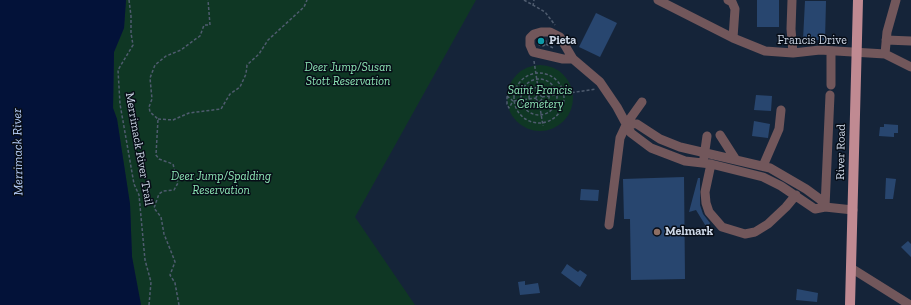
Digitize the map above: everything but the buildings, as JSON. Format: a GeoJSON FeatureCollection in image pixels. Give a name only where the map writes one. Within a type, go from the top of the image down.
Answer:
{"type":"FeatureCollection","features":[{"type":"Feature","properties":{"kind":"main road","name":"River Road"},"geometry":{"type":"LineString","coordinates":[[850,305],[858,0]]}},
{"type":"Feature","properties":{"kind":"street"},"geometry":{"type":"LineString","coordinates":[[728,0],[732,2],[735,9],[733,38]]}},
{"type":"Feature","properties":{"kind":"street"},"geometry":{"type":"LineString","coordinates":[[792,0],[793,53]]}},
{"type":"Feature","properties":{"kind":"street"},"geometry":{"type":"LineString","coordinates":[[896,0],[886,40],[885,54],[911,67]]}},
{"type":"Feature","properties":{"kind":"street","name":"Francis Drive"},"geometry":{"type":"LineString","coordinates":[[662,1],[733,38],[765,51],[793,53],[831,51],[885,54]]}},
{"type":"Feature","properties":{"kind":"street"},"geometry":{"type":"LineString","coordinates":[[573,59],[563,59],[533,52],[530,45],[530,38],[534,34],[550,32],[560,37],[573,59],[604,88],[627,123],[631,133],[651,148],[685,161],[707,163],[764,177],[796,195],[815,209],[825,207],[853,210]]}},
{"type":"Feature","properties":{"kind":"street"},"geometry":{"type":"LineString","coordinates":[[886,40],[911,41]]}},
{"type":"Feature","properties":{"kind":"street"},"geometry":{"type":"LineString","coordinates":[[825,207],[831,51]]}},
{"type":"Feature","properties":{"kind":"street"},"geometry":{"type":"LineString","coordinates":[[609,225],[620,138],[627,123],[642,102]]}},
{"type":"Feature","properties":{"kind":"street"},"geometry":{"type":"LineString","coordinates":[[763,166],[779,129],[781,110]]}},
{"type":"Feature","properties":{"kind":"street"},"geometry":{"type":"LineString","coordinates":[[627,123],[637,124],[660,139],[680,147],[763,166],[788,177],[806,188],[821,200],[825,207]]}},
{"type":"Feature","properties":{"kind":"street"},"geometry":{"type":"LineString","coordinates":[[720,135],[736,160]]}},
{"type":"Feature","properties":{"kind":"street"},"geometry":{"type":"LineString","coordinates":[[707,136],[706,203],[710,212],[722,227],[745,234],[755,232],[768,224],[796,195]]}},
{"type":"Feature","properties":{"kind":"street"},"geometry":{"type":"LineString","coordinates":[[851,268],[910,305]]}},
{"type":"Feature","properties":{"kind":"path","name":"Merrimack River Trail"},"geometry":{"type":"LineString","coordinates":[[129,0],[128,5],[132,16],[130,33],[133,45],[118,70],[120,104],[134,184],[139,195],[145,260],[151,282],[149,305]]}},
{"type":"Feature","properties":{"kind":"path"},"geometry":{"type":"LineString","coordinates":[[208,0],[210,25],[204,26],[200,36],[181,50],[166,56],[154,66],[150,78],[152,99],[149,107],[150,112],[158,118],[173,120],[189,113],[221,109],[230,94],[240,87],[246,74],[247,65],[259,54],[268,40],[304,7],[307,0]]}},
{"type":"Feature","properties":{"kind":"path"},"geometry":{"type":"LineString","coordinates":[[524,0],[550,17],[560,37]]}},
{"type":"Feature","properties":{"kind":"path"},"geometry":{"type":"LineString","coordinates":[[533,6],[534,0]]}},
{"type":"Feature","properties":{"kind":"path"},"geometry":{"type":"LineString","coordinates":[[540,38],[546,40],[544,46],[538,43],[540,38]]}},
{"type":"Feature","properties":{"kind":"path"},"geometry":{"type":"LineString","coordinates":[[533,52],[536,80],[539,94],[542,97]]}},
{"type":"Feature","properties":{"kind":"path"},"geometry":{"type":"LineString","coordinates":[[535,73],[545,73],[554,77],[560,84],[564,94],[563,104],[559,113],[552,119],[542,122],[533,122],[524,118],[514,101],[514,95],[519,83],[529,75],[535,73]]}},
{"type":"Feature","properties":{"kind":"path"},"geometry":{"type":"LineString","coordinates":[[536,80],[545,81],[551,84],[557,95],[554,107],[550,112],[542,115],[529,112],[524,107],[521,100],[522,92],[526,86],[536,80]]}},
{"type":"Feature","properties":{"kind":"path"},"geometry":{"type":"LineString","coordinates":[[538,87],[546,90],[549,96],[548,103],[540,108],[533,106],[529,99],[531,91],[538,87]]}},
{"type":"Feature","properties":{"kind":"path"},"geometry":{"type":"LineString","coordinates":[[539,101],[542,97],[604,88]]}},
{"type":"Feature","properties":{"kind":"path"},"geometry":{"type":"LineString","coordinates":[[514,101],[507,96],[509,108],[514,101],[536,98],[539,94]]}},
{"type":"Feature","properties":{"kind":"path"},"geometry":{"type":"LineString","coordinates":[[536,98],[539,101],[543,126]]}},
{"type":"Feature","properties":{"kind":"path"},"geometry":{"type":"LineString","coordinates":[[158,118],[156,154],[160,159],[173,164],[178,185],[172,192],[164,191],[160,193],[154,208],[161,217],[164,234],[174,258],[175,262],[170,275],[175,283],[180,305]]}},
{"type":"Feature","properties":{"kind":"green space","name":"Deer Jump/Spalding Reservation"},"geometry":{"type":"Polygon","coordinates":[[[126,0],[476,0],[355,217],[415,305],[141,305],[132,257],[130,204],[117,119],[113,108],[114,52],[124,28],[126,0]]]}},
{"type":"Feature","properties":{"kind":"green space","name":"Saint Francis Cemetery"},"geometry":{"type":"Polygon","coordinates":[[[533,65],[547,65],[559,70],[568,79],[573,91],[571,111],[564,122],[547,131],[533,131],[521,126],[512,117],[507,105],[507,91],[512,79],[521,70],[533,65]]]}},
{"type":"Feature","properties":{"kind":"water","name":"Merrimack River"},"geometry":{"type":"Polygon","coordinates":[[[0,0],[126,0],[124,28],[114,52],[113,108],[117,119],[130,204],[132,257],[141,305],[0,305],[0,0]]]}},
{"type":"Feature","properties":{"kind":"place","name":"Pieta"},"geometry":{"type":"Point","coordinates":[541,41]}},
{"type":"Feature","properties":{"kind":"place","name":"Melmark"},"geometry":{"type":"Point","coordinates":[657,232]}},
{"type":"Feature","properties":{"kind":"park label","name":"Deer Jump/Susan Stott Reservation"},"geometry":{"type":"Point","coordinates":[348,75]}}]}
